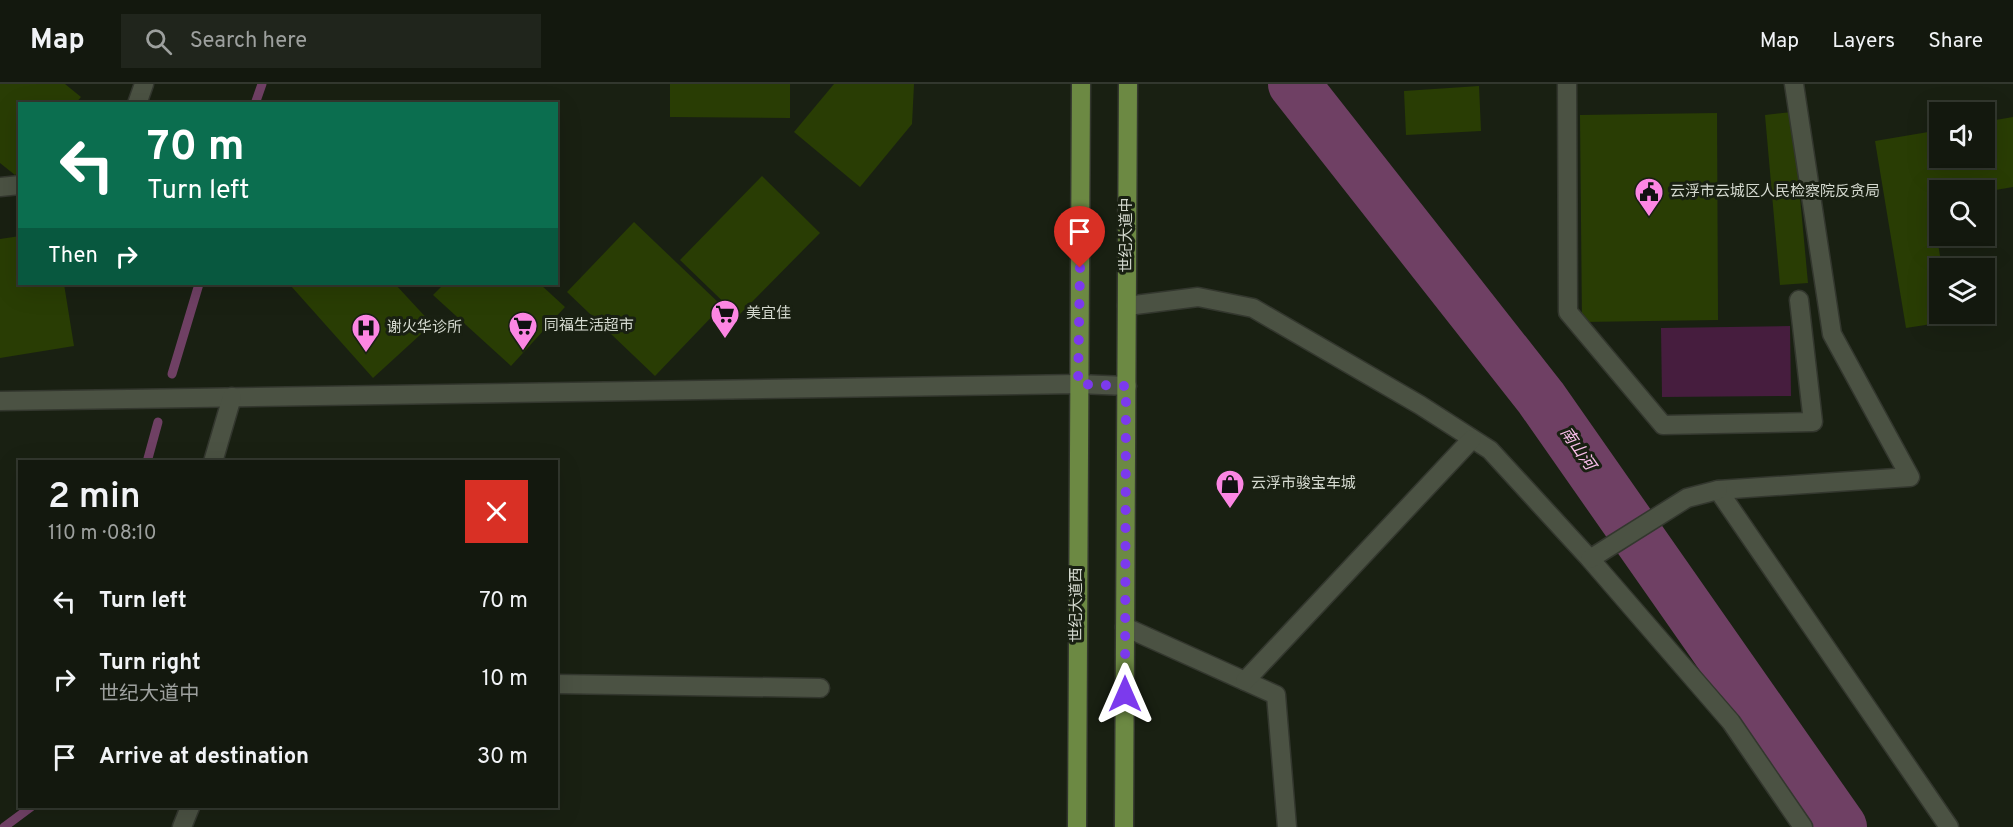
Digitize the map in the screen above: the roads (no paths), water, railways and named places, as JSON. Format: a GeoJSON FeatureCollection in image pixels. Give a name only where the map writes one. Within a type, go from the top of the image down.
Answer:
{"type":"FeatureCollection","features":[{"type":"Feature","properties":{"kind":"main road"},"geometry":{"type":"LineString","coordinates":[[1078,384],[1082,84]]}},
{"type":"Feature","properties":{"kind":"main road","name":"世纪大道中"},"geometry":{"type":"LineString","coordinates":[[1126,386],[1128,84]]}},
{"type":"Feature","properties":{"kind":"main road","name":"世纪大道西"},"geometry":{"type":"LineString","coordinates":[[1077,827],[1078,384]]}},
{"type":"Feature","properties":{"kind":"main road"},"geometry":{"type":"LineString","coordinates":[[1124,827],[1126,386]]}},
{"type":"Feature","properties":{"kind":"street"},"geometry":{"type":"LineString","coordinates":[[138,102],[144,84]]}},
{"type":"Feature","properties":{"kind":"street"},"geometry":{"type":"LineString","coordinates":[[1567,84],[1568,312],[1663,425],[1813,422],[1799,300]]}},
{"type":"Feature","properties":{"kind":"street"},"geometry":{"type":"LineString","coordinates":[[1590,559],[1687,498],[1718,490],[1910,477],[1832,334],[1794,84]]}},
{"type":"Feature","properties":{"kind":"street"},"geometry":{"type":"LineString","coordinates":[[0,187],[18,185]]}},
{"type":"Feature","properties":{"kind":"street"},"geometry":{"type":"LineString","coordinates":[[1127,306],[1198,297],[1253,308],[1420,405],[1490,450],[1590,559],[1731,722],[1803,827]]}},
{"type":"Feature","properties":{"kind":"street"},"geometry":{"type":"LineString","coordinates":[[0,401],[1078,384],[1126,386]]}},
{"type":"Feature","properties":{"kind":"street"},"geometry":{"type":"LineString","coordinates":[[214,460],[232,397]]}},
{"type":"Feature","properties":{"kind":"street"},"geometry":{"type":"LineString","coordinates":[[1245,681],[1472,439]]}},
{"type":"Feature","properties":{"kind":"street"},"geometry":{"type":"LineString","coordinates":[[1718,490],[1949,827]]}},
{"type":"Feature","properties":{"kind":"street"},"geometry":{"type":"LineString","coordinates":[[1125,627],[1276,695],[1287,827]]}},
{"type":"Feature","properties":{"kind":"street"},"geometry":{"type":"LineString","coordinates":[[558,684],[820,688]]}},
{"type":"Feature","properties":{"kind":"street"},"geometry":{"type":"LineString","coordinates":[[182,827],[190,808]]}},
{"type":"Feature","properties":{"kind":"waterway"},"geometry":{"type":"LineString","coordinates":[[256,102],[262,84]]}},
{"type":"Feature","properties":{"kind":"waterway","name":"南山河"},"geometry":{"type":"LineString","coordinates":[[1294,84],[1541,398],[1841,827]]}},
{"type":"Feature","properties":{"kind":"waterway"},"geometry":{"type":"LineString","coordinates":[[172,374],[199,285]]}},
{"type":"Feature","properties":{"kind":"waterway"},"geometry":{"type":"LineString","coordinates":[[148,460],[158,422]]}},
{"type":"Feature","properties":{"kind":"waterway"},"geometry":{"type":"LineString","coordinates":[[4,827],[30,808]]}},
{"type":"Feature","properties":{"kind":"place","name":"云浮市云城区人民检察院反贪局"},"geometry":{"type":"Point","coordinates":[1649,218]}},
{"type":"Feature","properties":{"kind":"place","name":"美宜佳"},"geometry":{"type":"Point","coordinates":[725,340]}},
{"type":"Feature","properties":{"kind":"place","name":"同福生活超市"},"geometry":{"type":"Point","coordinates":[523,352]}},
{"type":"Feature","properties":{"kind":"place","name":"谢火华诊所"},"geometry":{"type":"Point","coordinates":[366,354]}},
{"type":"Feature","properties":{"kind":"place","name":"云浮市骏宝车城"},"geometry":{"type":"Point","coordinates":[1230,510]}}]}
